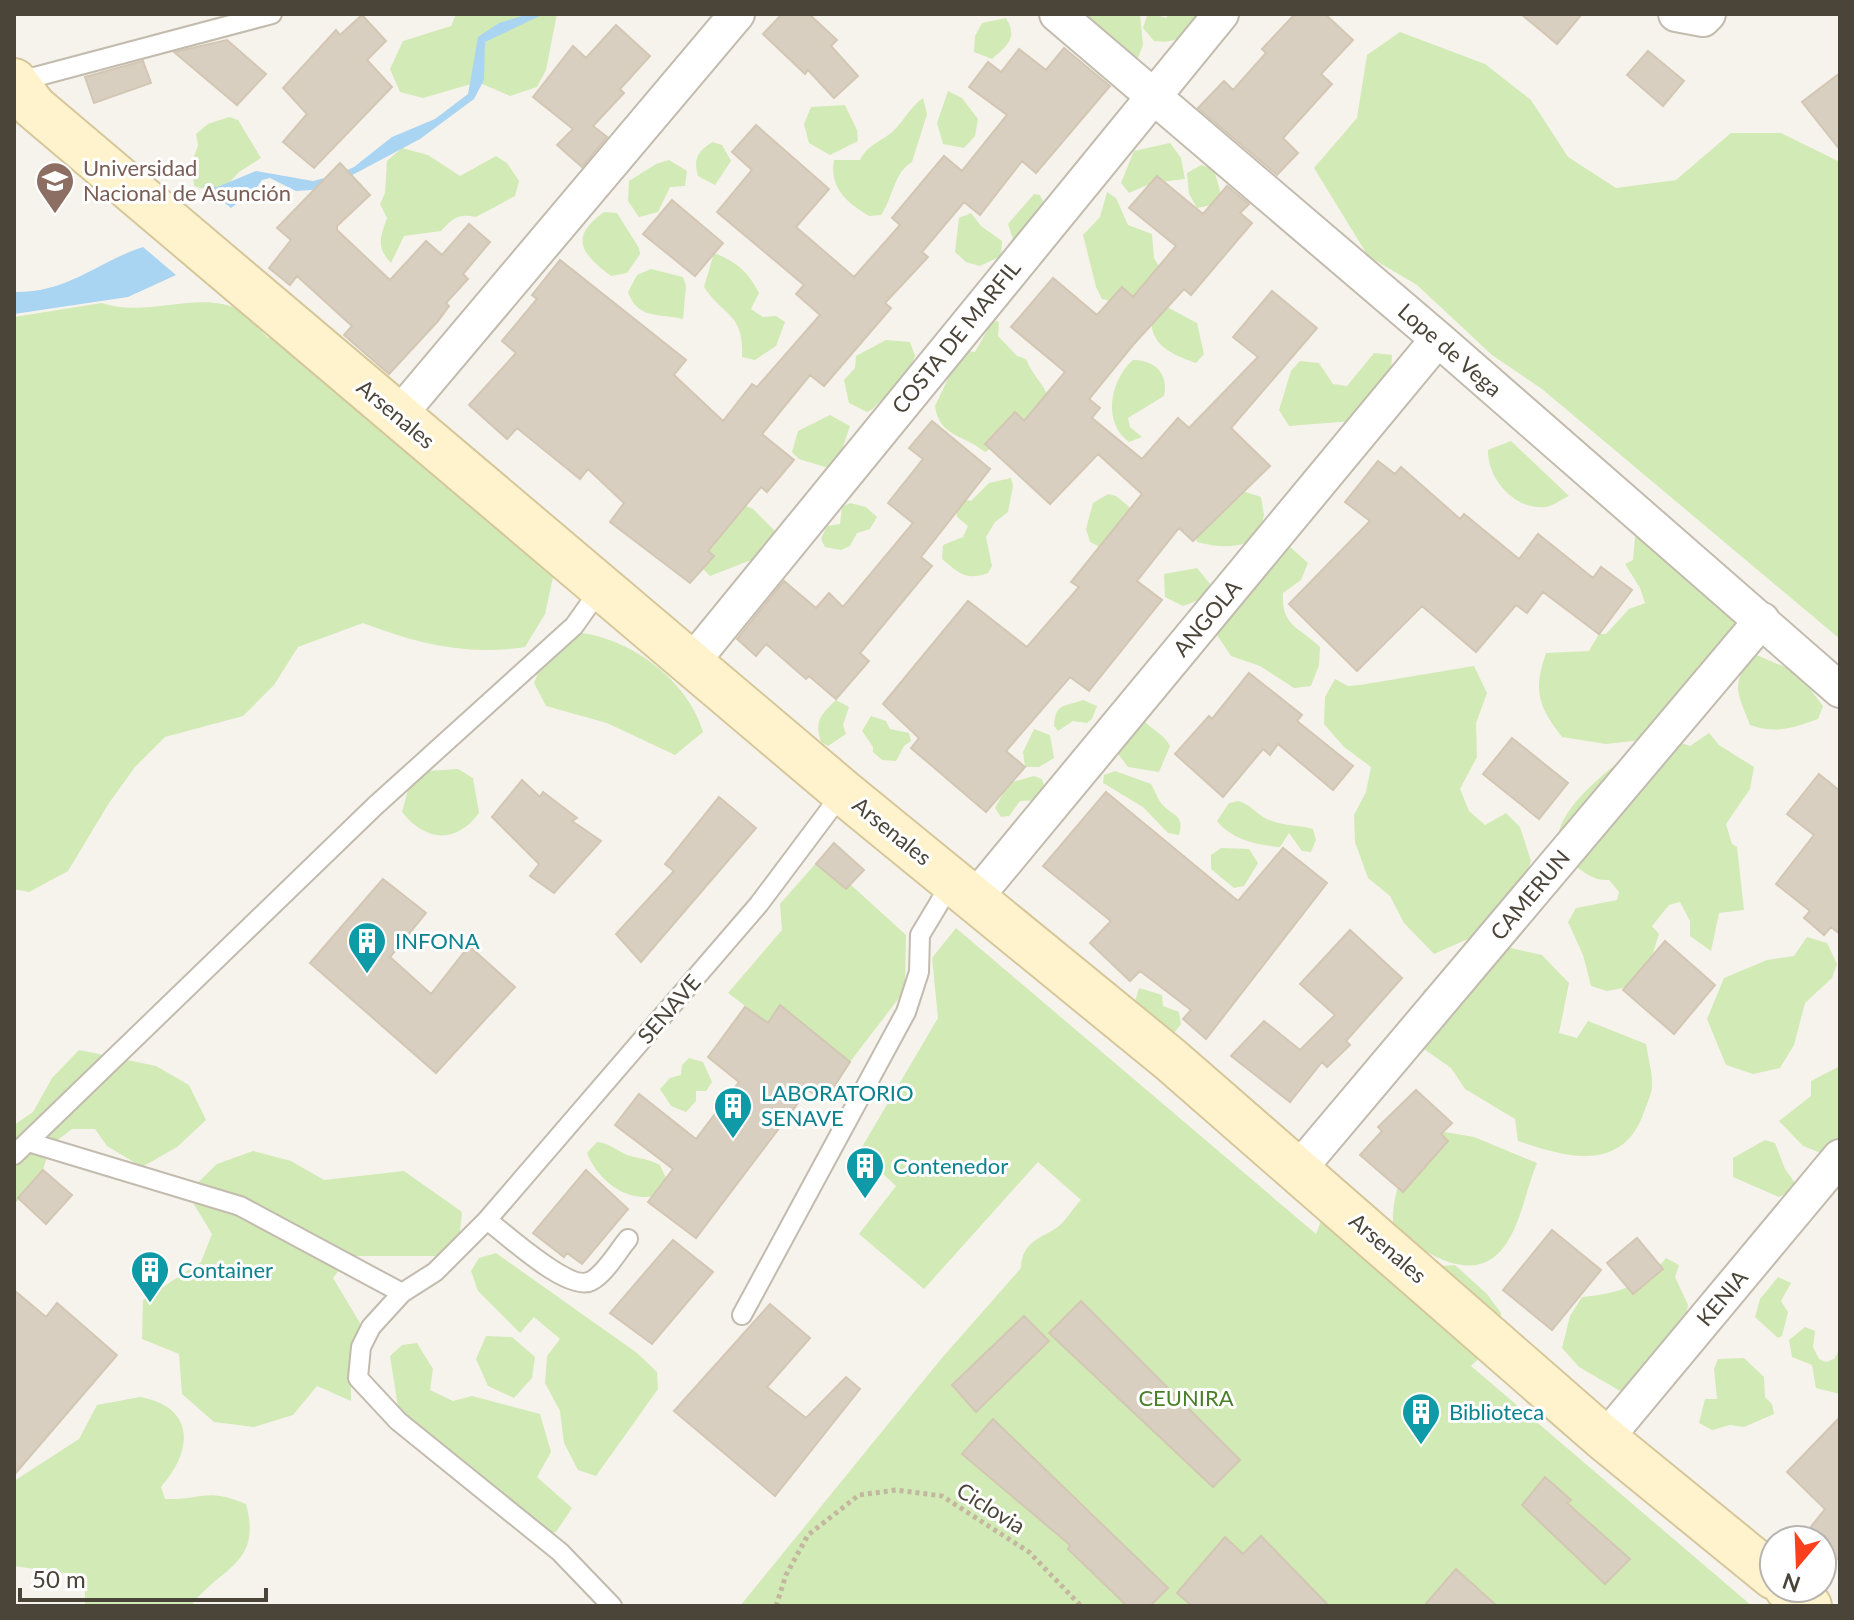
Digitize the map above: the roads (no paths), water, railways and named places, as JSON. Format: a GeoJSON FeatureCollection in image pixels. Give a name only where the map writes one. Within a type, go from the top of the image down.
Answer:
{"type":"FeatureCollection","features":[{"type":"Feature","properties":{"kind":"main road","name":"Arsenales"},"geometry":{"type":"LineString","coordinates":[[14,82],[34,107],[843,792],[964,889],[1298,1170],[1605,1439],[1758,1564]]}},
{"type":"Feature","properties":{"kind":"street"},"geometry":{"type":"LineString","coordinates":[[398,416],[737,14]]}},
{"type":"Feature","properties":{"kind":"street","name":"Lope de Vega"},"geometry":{"type":"LineString","coordinates":[[1057,14],[1438,339],[1840,690]]}},
{"type":"Feature","properties":{"kind":"street","name":"COSTA DE MARFIL"},"geometry":{"type":"LineString","coordinates":[[692,662],[1221,14]]}},
{"type":"Feature","properties":{"kind":"street"},"geometry":{"type":"LineString","coordinates":[[1676,14],[1703,19],[1708,14]]}},
{"type":"Feature","properties":{"kind":"street","name":"ANGOLA"},"geometry":{"type":"LineString","coordinates":[[964,889],[1438,339]]}},
{"type":"Feature","properties":{"kind":"street","name":"CAMERUN"},"geometry":{"type":"LineString","coordinates":[[1298,1170],[1762,620]]}},
{"type":"Feature","properties":{"kind":"street","name":"KENIA"},"geometry":{"type":"LineString","coordinates":[[1605,1439],[1840,1157]]}},
{"type":"Feature","properties":{"kind":"lane"},"geometry":{"type":"LineString","coordinates":[[14,82],[272,14]]}},
{"type":"Feature","properties":{"kind":"lane"},"geometry":{"type":"LineString","coordinates":[[14,1155],[375,806],[574,626],[602,587]]}},
{"type":"Feature","properties":{"kind":"lane","name":"SENAVE"},"geometry":{"type":"LineString","coordinates":[[612,1606],[560,1552],[398,1421],[358,1378],[361,1347],[371,1327],[402,1293],[435,1272],[487,1220],[759,904],[843,792]]}},
{"type":"Feature","properties":{"kind":"lane"},"geometry":{"type":"LineString","coordinates":[[742,1315],[906,1012],[919,972],[920,935],[964,889]]}},
{"type":"Feature","properties":{"kind":"lane"},"geometry":{"type":"LineString","coordinates":[[28,1142],[240,1206],[402,1293]]}},
{"type":"Feature","properties":{"kind":"lane"},"geometry":{"type":"LineString","coordinates":[[487,1220],[564,1278],[581,1284],[593,1280],[628,1239]]}},
{"type":"Feature","properties":{"kind":"water"},"geometry":{"type":"Polygon","coordinates":[[[529,14],[544,14],[485,42],[484,80],[474,99],[420,139],[326,189],[296,191],[270,178],[262,180],[255,190],[231,208],[202,185],[217,187],[256,171],[313,181],[354,167],[392,137],[435,119],[468,94],[478,37],[499,23],[529,14]]]}},
{"type":"Feature","properties":{"kind":"water"},"geometry":{"type":"Polygon","coordinates":[[[143,247],[176,275],[128,297],[14,314],[14,292],[50,288],[143,247]]]}},
{"type":"Feature","properties":{"kind":"place","name":"Universidad Nacional de Asunción"},"geometry":{"type":"Point","coordinates":[55,215]}},
{"type":"Feature","properties":{"kind":"place","name":"INFONA"},"geometry":{"type":"Point","coordinates":[367,975]}},
{"type":"Feature","properties":{"kind":"place","name":"LABORATORIO SENAVE"},"geometry":{"type":"Point","coordinates":[733,1140]}},
{"type":"Feature","properties":{"kind":"place","name":"Contenedor"},"geometry":{"type":"Point","coordinates":[865,1200]}},
{"type":"Feature","properties":{"kind":"place","name":"Container"},"geometry":{"type":"Point","coordinates":[150,1304]}},
{"type":"Feature","properties":{"kind":"place","name":"Biblioteca"},"geometry":{"type":"Point","coordinates":[1421,1446]}},
{"type":"Feature","properties":{"kind":"park label","name":"CEUNIRA"},"geometry":{"type":"Point","coordinates":[1186,1398]}}]}
